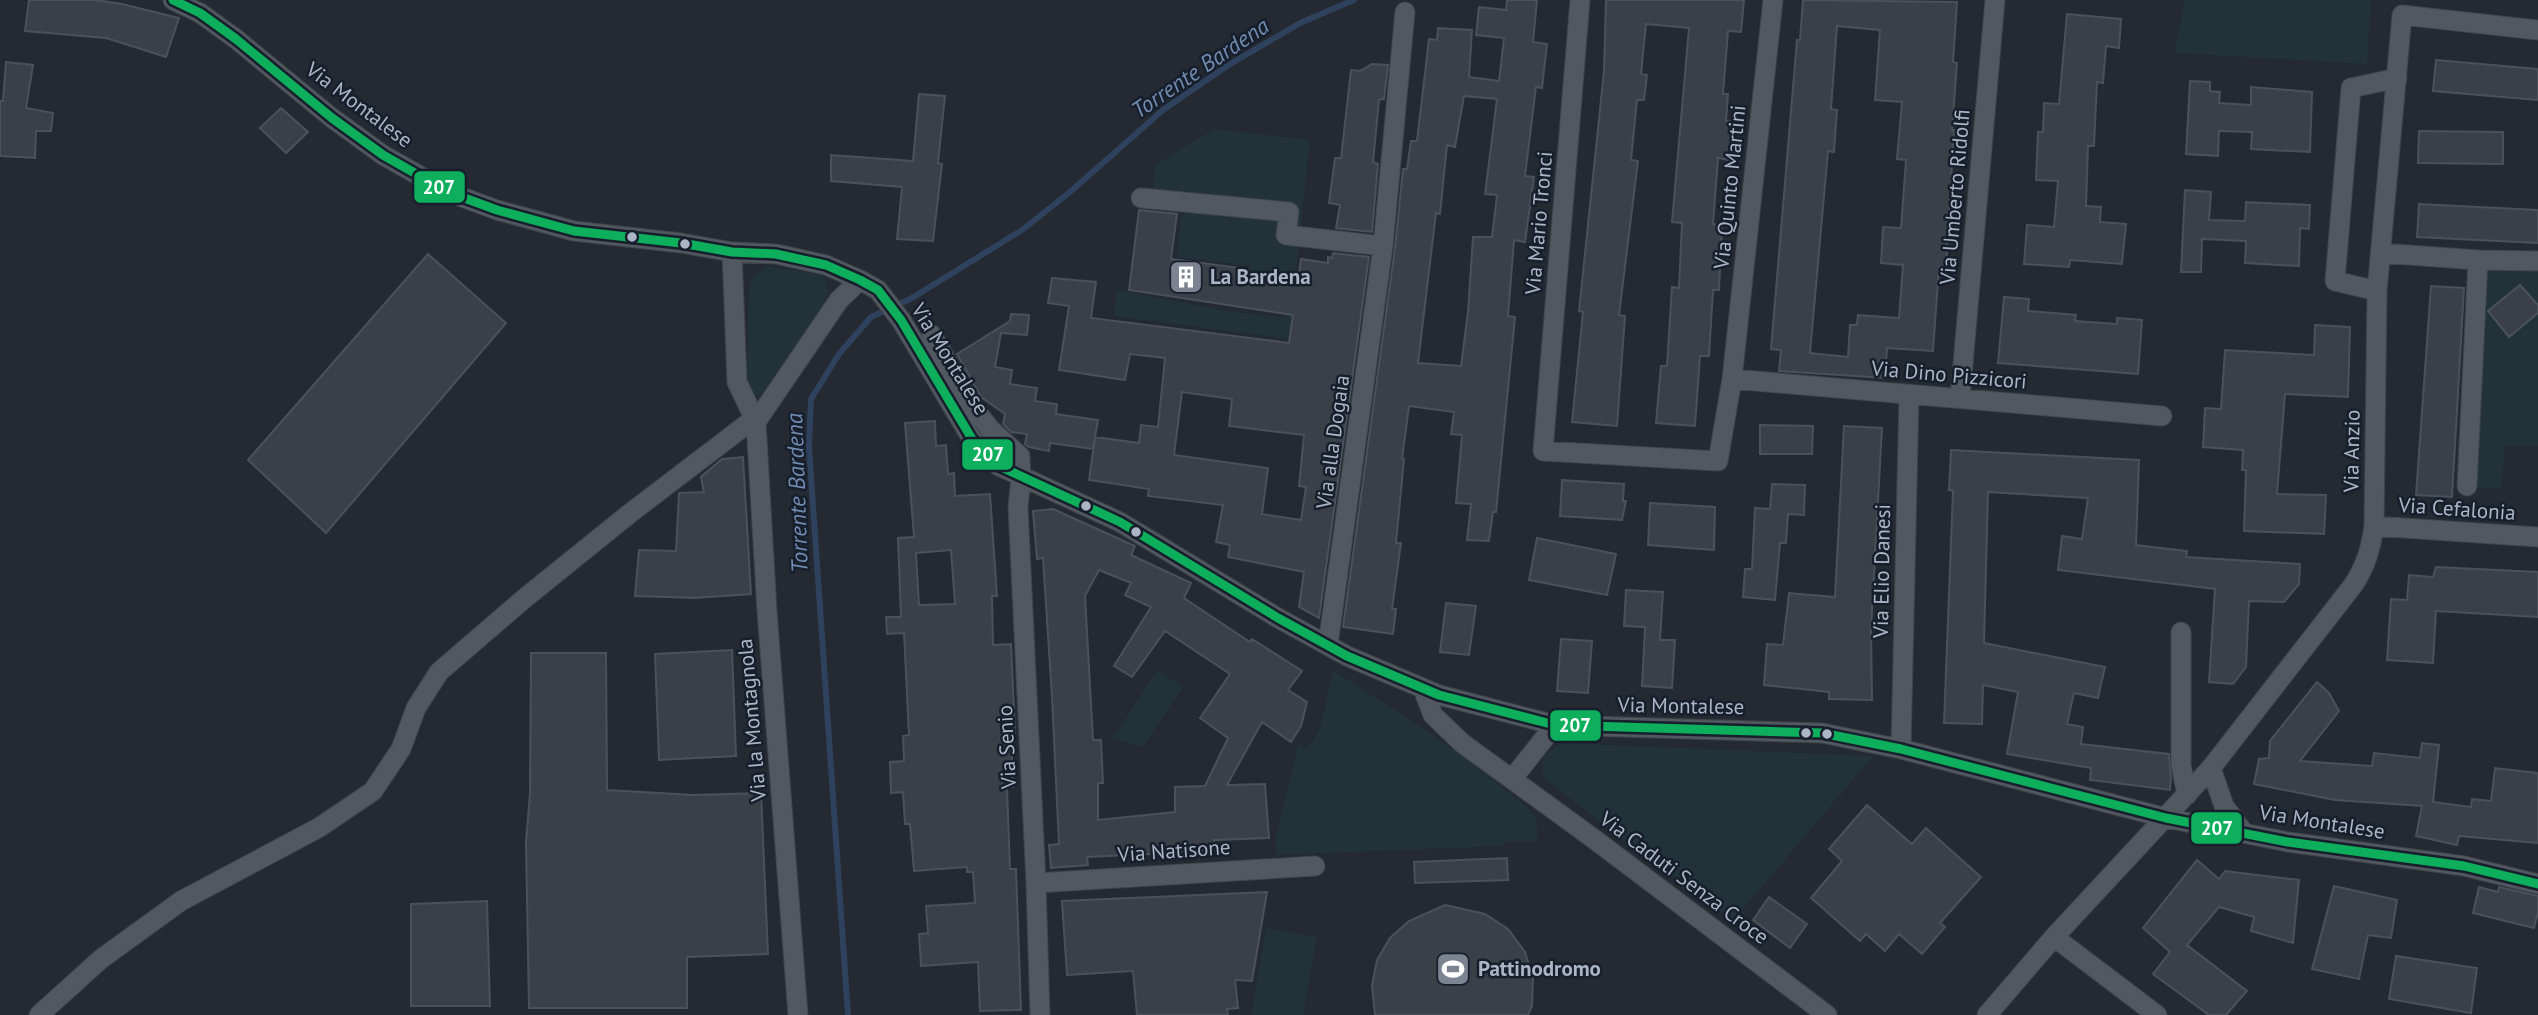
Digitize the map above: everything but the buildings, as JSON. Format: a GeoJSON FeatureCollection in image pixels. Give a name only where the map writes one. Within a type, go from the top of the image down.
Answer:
{"type":"FeatureCollection","features":[{"type":"Feature","properties":{"kind":"street","name":"Via Montalese"},"geometry":{"type":"LineString","coordinates":[[173,0],[200,13],[236,39],[332,118],[383,155],[448,192],[497,210],[574,231],[681,243],[732,252],[776,254],[826,265],[860,279],[878,290],[901,320],[972,439],[999,466],[1119,522],[1278,618],[1366,665],[1423,690],[1492,711],[1555,725],[1614,729],[1788,730],[1822,733],[1901,749],[2166,818],[2288,842],[2464,866],[2538,884]]}},
{"type":"Feature","properties":{"kind":"street","name":"Via Mario Tronci"},"geometry":{"type":"LineString","coordinates":[[1543,451],[1580,0]]}},
{"type":"Feature","properties":{"kind":"street","name":"Via Quinto Martini"},"geometry":{"type":"LineString","coordinates":[[1543,451],[1718,461],[1732,379],[1773,0]]}},
{"type":"Feature","properties":{"kind":"street","name":"Via Umberto Ridolfi"},"geometry":{"type":"LineString","coordinates":[[1960,398],[1995,0]]}},
{"type":"Feature","properties":{"kind":"street","name":"Via alla Dogaia"},"geometry":{"type":"LineString","coordinates":[[1328,645],[1383,246],[1405,12]]}},
{"type":"Feature","properties":{"kind":"street","name":"Via Anzio"},"geometry":{"type":"LineString","coordinates":[[2166,818],[2211,768],[2354,584],[2364,568],[2370,550],[2374,526],[2378,291],[2402,15],[2538,30]]}},
{"type":"Feature","properties":{"kind":"street"},"geometry":{"type":"LineString","coordinates":[[2378,291],[2335,281],[2351,88],[2397,78]]}},
{"type":"Feature","properties":{"kind":"street"},"geometry":{"type":"LineString","coordinates":[[1142,198],[1289,212],[1286,235],[1383,246]]}},
{"type":"Feature","properties":{"kind":"street"},"geometry":{"type":"LineString","coordinates":[[732,252],[737,382],[756,422]]}},
{"type":"Feature","properties":{"kind":"street"},"geometry":{"type":"LineString","coordinates":[[2381,253],[2538,261]]}},
{"type":"Feature","properties":{"kind":"street"},"geometry":{"type":"LineString","coordinates":[[2467,486],[2478,260]]}},
{"type":"Feature","properties":{"kind":"street"},"geometry":{"type":"LineString","coordinates":[[39,1015],[102,959],[181,901],[320,827],[373,791],[401,749],[416,708],[439,672],[629,514],[747,424],[756,422],[838,300],[860,279]]}},
{"type":"Feature","properties":{"kind":"street"},"geometry":{"type":"LineString","coordinates":[[932,335],[971,404],[990,429],[1020,456],[1021,478]]}},
{"type":"Feature","properties":{"kind":"street","name":"Via Dino Pizzicori"},"geometry":{"type":"LineString","coordinates":[[1732,379],[2162,416]]}},
{"type":"Feature","properties":{"kind":"street","name":"Via Elio Danesi"},"geometry":{"type":"LineString","coordinates":[[1901,749],[1909,395]]}},
{"type":"Feature","properties":{"kind":"street","name":"Via la Montagnola"},"geometry":{"type":"LineString","coordinates":[[756,422],[766,611],[798,1015]]}},
{"type":"Feature","properties":{"kind":"street","name":"Via Senio"},"geometry":{"type":"LineString","coordinates":[[1021,478],[1018,507],[1040,1015]]}},
{"type":"Feature","properties":{"kind":"street","name":"Via Cefalonia"},"geometry":{"type":"LineString","coordinates":[[2374,526],[2538,537]]}},
{"type":"Feature","properties":{"kind":"street"},"geometry":{"type":"LineString","coordinates":[[2181,632],[2182,765],[2187,795]]}},
{"type":"Feature","properties":{"kind":"street","name":"Via Caduti Senza Croce"},"geometry":{"type":"LineString","coordinates":[[1423,690],[1433,715],[1447,730],[1827,1015]]}},
{"type":"Feature","properties":{"kind":"street"},"geometry":{"type":"LineString","coordinates":[[1512,779],[1555,725]]}},
{"type":"Feature","properties":{"kind":"street"},"geometry":{"type":"LineString","coordinates":[[2211,768],[2224,806],[2244,833]]}},
{"type":"Feature","properties":{"kind":"street"},"geometry":{"type":"LineString","coordinates":[[1987,1015],[2054,937],[2166,818]]}},
{"type":"Feature","properties":{"kind":"street","name":"Via Natisone"},"geometry":{"type":"LineString","coordinates":[[1036,883],[1315,866]]}},
{"type":"Feature","properties":{"kind":"street"},"geometry":{"type":"LineString","coordinates":[[2054,937],[2157,1015]]}},
{"type":"Feature","properties":{"kind":"shaded area"},"geometry":{"type":"Polygon","coordinates":[[[2184,0],[2371,0],[2367,64],[2175,53],[2184,0]]]}},
{"type":"Feature","properties":{"kind":"shaded area"},"geometry":{"type":"Polygon","coordinates":[[[1214,129],[1310,140],[1289,339],[1114,316],[1117,290],[1227,311],[1286,318],[1290,277],[1251,272],[1251,266],[1177,257],[1185,193],[1153,189],[1155,165],[1214,129]]]}},
{"type":"Feature","properties":{"kind":"shaded area"},"geometry":{"type":"Polygon","coordinates":[[[768,266],[823,276],[829,291],[823,306],[761,395],[757,396],[750,390],[747,382],[749,292],[751,278],[768,266]]]}},
{"type":"Feature","properties":{"kind":"shaded area"},"geometry":{"type":"Polygon","coordinates":[[[2484,268],[2538,268],[2538,446],[2505,446],[2501,489],[2474,488],[2484,268]]]}},
{"type":"Feature","properties":{"kind":"shaded area"},"geometry":{"type":"Polygon","coordinates":[[[1157,670],[1183,687],[1143,747],[1113,738],[1157,670]]]}},
{"type":"Feature","properties":{"kind":"shaded area"},"geometry":{"type":"Polygon","coordinates":[[[1333,671],[1438,739],[1512,795],[1536,816],[1538,841],[1505,841],[1504,846],[1276,855],[1276,836],[1298,746],[1305,747],[1312,742],[1320,728],[1333,671]]]}},
{"type":"Feature","properties":{"kind":"shaded area"},"geometry":{"type":"Polygon","coordinates":[[[1561,743],[1873,756],[1733,921],[1543,777],[1543,756],[1561,743]]]}},
{"type":"Feature","properties":{"kind":"shaded area"},"geometry":{"type":"Polygon","coordinates":[[[1266,928],[1317,937],[1303,1015],[1251,1015],[1266,928]]]}},
{"type":"Feature","properties":{"kind":"waterway","name":"Torrente Bardena"},"geometry":{"type":"LineString","coordinates":[[848,1015],[809,447],[811,399],[839,354],[871,317],[912,298],[1022,230],[1070,192],[1163,110],[1227,66],[1300,23],[1354,0]]}},
{"type":"Feature","properties":{"kind":"transit line","name":"207"},"geometry":{"type":"LineString","coordinates":[[173,0],[200,13],[236,39],[332,118],[383,155],[448,192],[497,210],[574,231],[681,243],[732,252],[776,254],[826,265],[860,280],[878,290],[901,320],[972,439],[999,466],[1120,522],[1278,618],[1347,656],[1439,695],[1555,725],[1822,733],[1901,749],[2166,818],[2288,842],[2464,866],[2538,884]]}},
{"type":"Feature","properties":{"kind":"place","name":"La Bardena"},"geometry":{"type":"Point","coordinates":[1186,277]}},
{"type":"Feature","properties":{"kind":"place","name":"Pattinodromo"},"geometry":{"type":"Point","coordinates":[1453,969]}}]}
